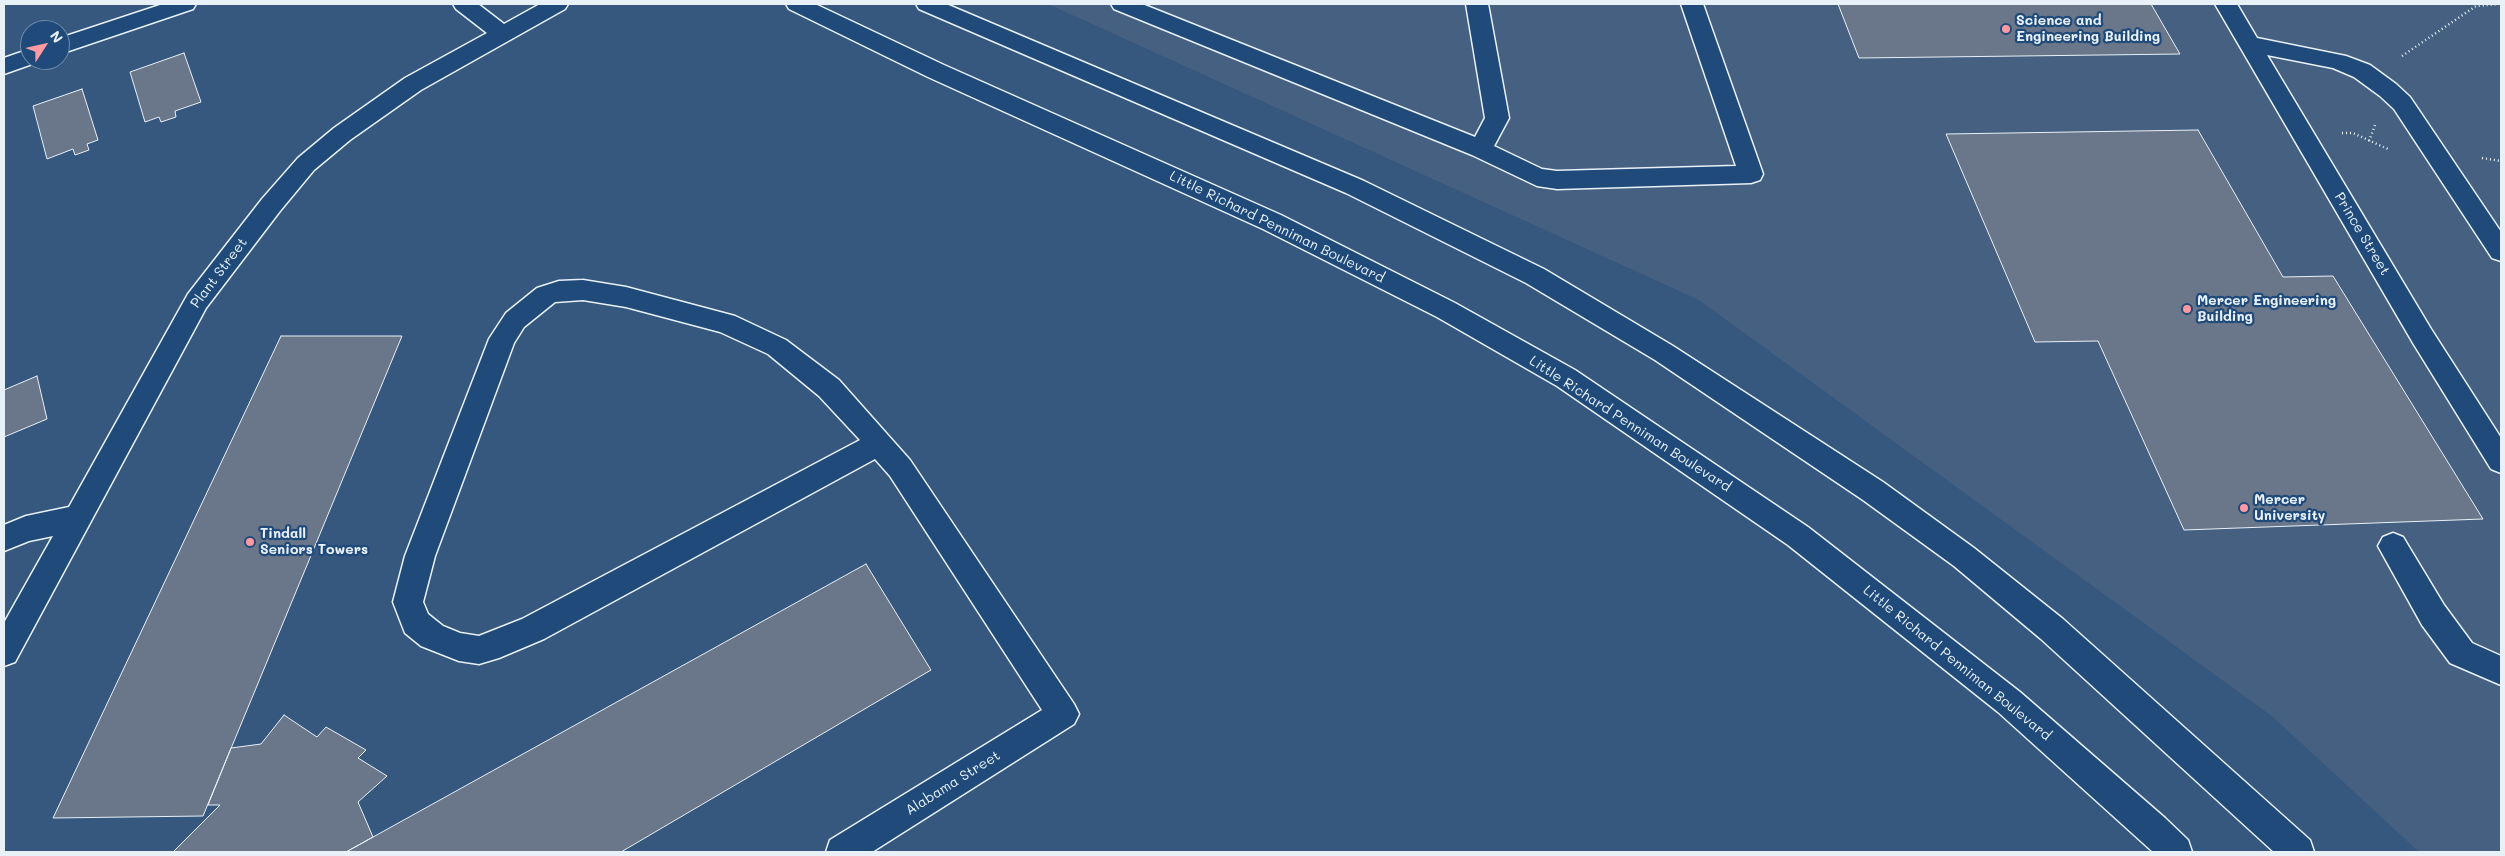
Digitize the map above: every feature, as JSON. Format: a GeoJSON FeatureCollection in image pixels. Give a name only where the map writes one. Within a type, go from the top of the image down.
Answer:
{"type":"FeatureCollection","features":[{"type":"Feature","properties":{"kind":"street"},"geometry":{"type":"LineString","coordinates":[[464,4],[503,34]]}},
{"type":"Feature","properties":{"kind":"street","name":"Plant Street"},"geometry":{"type":"LineString","coordinates":[[4,652],[197,301],[271,205],[306,164],[342,134],[413,84],[557,4]]}},
{"type":"Feature","properties":{"kind":"street","name":"Little Richard Penniman Boulevard"},"geometry":{"type":"LineString","coordinates":[[797,4],[936,71],[1272,222],[1446,310],[1566,378],[1798,536],[2008,702],[2153,828],[2176,852]]}},
{"type":"Feature","properties":{"kind":"street"},"geometry":{"type":"LineString","coordinates":[[927,4],[1355,187],[1534,276],[1664,353],[1873,491],[1964,557],[2052,629],[2298,852]]}},
{"type":"Feature","properties":{"kind":"street"},"geometry":{"type":"LineString","coordinates":[[1122,4],[1480,149],[1537,176],[1557,180],[1751,174],[1692,4]]}},
{"type":"Feature","properties":{"kind":"street"},"geometry":{"type":"LineString","coordinates":[[1478,4],[1497,118],[1480,149]]}},
{"type":"Feature","properties":{"kind":"street","name":"Prince Street"},"geometry":{"type":"LineString","coordinates":[[2226,4],[2422,336],[2501,462]]}},
{"type":"Feature","properties":{"kind":"street"},"geometry":{"type":"LineString","coordinates":[[70,42],[176,5]]}},
{"type":"Feature","properties":{"kind":"street"},"geometry":{"type":"LineString","coordinates":[[2250,44],[2338,61],[2362,72],[2388,90],[2402,103],[2501,251]]}},
{"type":"Feature","properties":{"kind":"street"},"geometry":{"type":"LineString","coordinates":[[4,66],[20,60]]}},
{"type":"Feature","properties":{"kind":"street"},"geometry":{"type":"LineString","coordinates":[[575,290],[608,294],[726,323],[777,347],[829,388],[879,443],[533,629],[499,644],[478,650],[459,647],[432,636],[416,623],[408,602],[411,584],[502,339],[515,320],[530,306],[546,296],[560,291],[575,290]]}},
{"type":"Feature","properties":{"kind":"street","name":"Alabama Street"},"geometry":{"type":"LineString","coordinates":[[842,852],[1063,714],[916,490],[879,443]]}},
{"type":"Feature","properties":{"kind":"street"},"geometry":{"type":"LineString","coordinates":[[4,538],[26,529],[77,518]]}},
{"type":"Feature","properties":{"kind":"street"},"geometry":{"type":"LineString","coordinates":[[2392,546],[2433,615],[2461,652],[2501,671]]}},
{"type":"Feature","properties":{"kind":"path"},"geometry":{"type":"LineString","coordinates":[[2369,140],[2399,58],[2476,6],[2498,4]]}},
{"type":"Feature","properties":{"kind":"shaded area","name":"Mercer University"},"geometry":{"type":"Polygon","coordinates":[[[1048,4],[2501,4],[2501,852],[2419,852],[2273,717],[1699,300],[1048,4]]]}},
{"type":"Feature","properties":{"kind":"building","name":"Science and Engineering Building"},"geometry":{"type":"Polygon","coordinates":[[[1838,4],[2151,4],[2180,54],[1859,58],[1838,4]]]}},
{"type":"Feature","properties":{"kind":"building"},"geometry":{"type":"Polygon","coordinates":[[[184,53],[201,102],[175,111],[176,117],[161,122],[159,117],[145,122],[130,72],[184,53]]]}},
{"type":"Feature","properties":{"kind":"building"},"geometry":{"type":"Polygon","coordinates":[[[82,89],[98,140],[87,144],[89,150],[75,155],[73,149],[47,159],[33,106],[82,89]]]}},
{"type":"Feature","properties":{"kind":"building","name":"Mercer Engineering Building"},"geometry":{"type":"Polygon","coordinates":[[[2198,130],[2283,277],[2333,276],[2483,519],[2184,530],[2098,341],[2035,342],[1946,134],[2198,130]]]}},
{"type":"Feature","properties":{"kind":"building","name":"Tindall Seniors Towers"},"geometry":{"type":"Polygon","coordinates":[[[281,336],[402,336],[203,816],[53,818],[281,336]]]}},
{"type":"Feature","properties":{"kind":"building"},"geometry":{"type":"Polygon","coordinates":[[[37,376],[47,419],[4,437],[4,390],[37,376]]]}},
{"type":"Feature","properties":{"kind":"building"},"geometry":{"type":"Polygon","coordinates":[[[866,564],[931,670],[621,852],[346,852],[866,564]]]}},
{"type":"Feature","properties":{"kind":"building"},"geometry":{"type":"Polygon","coordinates":[[[284,715],[317,737],[326,727],[366,750],[358,758],[387,776],[358,802],[373,837],[346,852],[173,852],[220,805],[208,805],[231,748],[261,744],[284,715]]]}},
{"type":"Feature","properties":{"kind":"place","name":"Science and Engineering Building"},"geometry":{"type":"Point","coordinates":[2006,29]}},
{"type":"Feature","properties":{"kind":"place","name":"Mercer Engineering Building"},"geometry":{"type":"Point","coordinates":[2187,309]}},
{"type":"Feature","properties":{"kind":"place","name":"Mercer University"},"geometry":{"type":"Point","coordinates":[2244,508]}},
{"type":"Feature","properties":{"kind":"place","name":"Tindall Seniors Towers"},"geometry":{"type":"Point","coordinates":[250,542]}}]}
